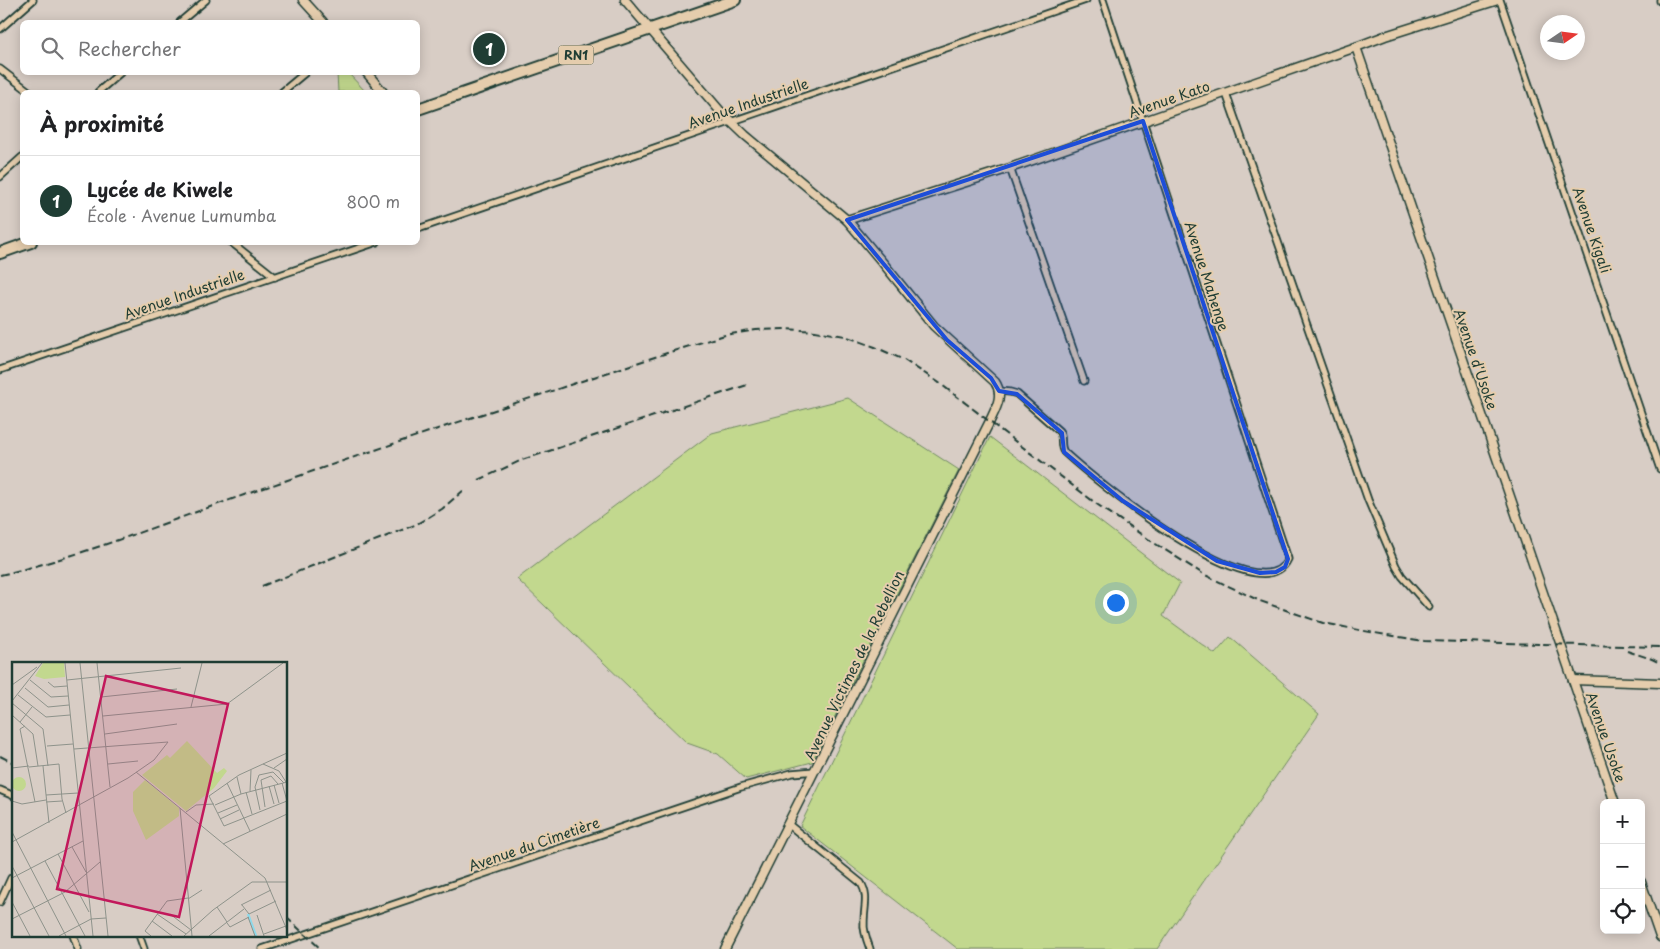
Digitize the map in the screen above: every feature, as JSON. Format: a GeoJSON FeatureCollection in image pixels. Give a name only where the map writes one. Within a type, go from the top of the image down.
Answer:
{"type":"FeatureCollection","features":[{"type":"Feature","properties":{"kind":"highway","name":"RN1"},"geometry":{"type":"LineString","coordinates":[[420,109],[735,0]]}},
{"type":"Feature","properties":{"kind":"highway"},"geometry":{"type":"LineString","coordinates":[[0,253],[23,245]]}},
{"type":"Feature","properties":{"kind":"street"},"geometry":{"type":"LineString","coordinates":[[0,29],[33,0]]}},
{"type":"Feature","properties":{"kind":"street"},"geometry":{"type":"LineString","coordinates":[[182,20],[206,0]]}},
{"type":"Feature","properties":{"kind":"street"},"geometry":{"type":"LineString","coordinates":[[304,0],[321,20]]}},
{"type":"Feature","properties":{"kind":"street"},"geometry":{"type":"LineString","coordinates":[[625,0],[731,122],[847,220],[934,326],[947,340],[991,378],[999,391]]}},
{"type":"Feature","properties":{"kind":"street","name":"Avenue Industrielle"},"geometry":{"type":"LineString","coordinates":[[420,228],[1086,0]]}},
{"type":"Feature","properties":{"kind":"street","name":"Avenue Mahenge"},"geometry":{"type":"LineString","coordinates":[[999,391],[1018,394],[1059,431],[1062,436],[1061,448],[1064,452],[1123,502],[1200,552],[1230,566],[1260,573],[1276,572],[1285,567],[1288,559],[1103,0]]}},
{"type":"Feature","properties":{"kind":"street","name":"Avenue Kato"},"geometry":{"type":"LineString","coordinates":[[847,220],[1010,168],[1385,36],[1499,0]]}},
{"type":"Feature","properties":{"kind":"street","name":"Avenue Kigali"},"geometry":{"type":"LineString","coordinates":[[1499,0],[1660,469]]}},
{"type":"Feature","properties":{"kind":"street","name":"Avenue d'Usoke"},"geometry":{"type":"LineString","coordinates":[[1356,47],[1573,680]]}},
{"type":"Feature","properties":{"kind":"street"},"geometry":{"type":"LineString","coordinates":[[0,69],[27,90]]}},
{"type":"Feature","properties":{"kind":"street"},"geometry":{"type":"LineString","coordinates":[[100,90],[118,75]]}},
{"type":"Feature","properties":{"kind":"street"},"geometry":{"type":"LineString","coordinates":[[284,90],[302,75]]}},
{"type":"Feature","properties":{"kind":"street"},"geometry":{"type":"LineString","coordinates":[[369,75],[381,90]]}},
{"type":"Feature","properties":{"kind":"street"},"geometry":{"type":"LineString","coordinates":[[1226,93],[1368,500],[1396,566],[1402,576],[1429,607]]}},
{"type":"Feature","properties":{"kind":"street"},"geometry":{"type":"LineString","coordinates":[[0,177],[20,159]]}},
{"type":"Feature","properties":{"kind":"street"},"geometry":{"type":"LineString","coordinates":[[1010,168],[1084,381]]}},
{"type":"Feature","properties":{"kind":"street"},"geometry":{"type":"LineString","coordinates":[[235,245],[275,277]]}},
{"type":"Feature","properties":{"kind":"street","name":"Avenue Industrielle"},"geometry":{"type":"LineString","coordinates":[[0,370],[368,245]]}},
{"type":"Feature","properties":{"kind":"street","name":"Avenue Victimes de la Rebellion"},"geometry":{"type":"LineString","coordinates":[[725,949],[990,421],[999,401],[999,391]]}},
{"type":"Feature","properties":{"kind":"street"},"geometry":{"type":"LineString","coordinates":[[1573,680],[1660,682]]}},
{"type":"Feature","properties":{"kind":"street","name":"Avenue Usoke"},"geometry":{"type":"LineString","coordinates":[[1573,680],[1614,799]]}},
{"type":"Feature","properties":{"kind":"street","name":"Avenue du Cimetière"},"geometry":{"type":"LineString","coordinates":[[262,949],[741,786],[792,773],[815,771]]}},
{"type":"Feature","properties":{"kind":"street"},"geometry":{"type":"LineString","coordinates":[[0,790],[12,795]]}},
{"type":"Feature","properties":{"kind":"street"},"geometry":{"type":"LineString","coordinates":[[788,824],[861,883],[865,892],[864,925],[870,949]]}},
{"type":"Feature","properties":{"kind":"street"},"geometry":{"type":"LineString","coordinates":[[0,902],[11,878]]}},
{"type":"Feature","properties":{"kind":"street"},"geometry":{"type":"LineString","coordinates":[[1643,889],[1660,937]]}},
{"type":"Feature","properties":{"kind":"street"},"geometry":{"type":"LineString","coordinates":[[73,936],[78,949]]}},
{"type":"Feature","properties":{"kind":"street"},"geometry":{"type":"LineString","coordinates":[[139,936],[144,949]]}},
{"type":"Feature","properties":{"kind":"highlighted area"},"geometry":{"type":"Polygon","coordinates":[[[1143,121],[1288,559],[1285,567],[1276,572],[1260,573],[1217,561],[1123,501],[1064,452],[1062,433],[1017,394],[999,391],[991,378],[947,340],[847,220],[1143,121]]]}},
{"type":"Feature","properties":{"kind":"green space"},"geometry":{"type":"Polygon","coordinates":[[[337,75],[350,75],[364,90],[338,90],[337,75]]]}},
{"type":"Feature","properties":{"kind":"green space"},"geometry":{"type":"Polygon","coordinates":[[[848,398],[959,470],[812,762],[746,779],[718,754],[687,743],[517,579],[712,433],[848,398]]]}},
{"type":"Feature","properties":{"kind":"green space"},"geometry":{"type":"Polygon","coordinates":[[[990,437],[1180,583],[1163,616],[1215,654],[1230,637],[1319,714],[1157,949],[958,949],[800,826],[990,437]]]}},
{"type":"Feature","properties":{"kind":"railway"},"geometry":{"type":"LineString","coordinates":[[0,575],[92,549],[244,495],[670,352],[725,335],[756,330],[786,329],[845,336],[904,360],[938,382],[1098,505],[1151,541],[1203,574],[1260,601],[1323,623],[1424,641],[1660,647]]}},
{"type":"Feature","properties":{"kind":"railway"},"geometry":{"type":"LineString","coordinates":[[479,480],[522,460],[747,385]]}},
{"type":"Feature","properties":{"kind":"railway"},"geometry":{"type":"LineString","coordinates":[[262,586],[417,524],[442,509],[465,489]]}},
{"type":"Feature","properties":{"kind":"railway"},"geometry":{"type":"LineString","coordinates":[[1627,651],[1660,663]]}},
{"type":"Feature","properties":{"kind":"railway"},"geometry":{"type":"LineString","coordinates":[[0,756],[12,762]]}},
{"type":"Feature","properties":{"kind":"railway"},"geometry":{"type":"LineString","coordinates":[[288,919],[321,949]]}},
{"type":"Feature","properties":{"kind":"place","name":"Lycée de Kiwele"},"geometry":{"type":"Point","coordinates":[489,49]}}]}
